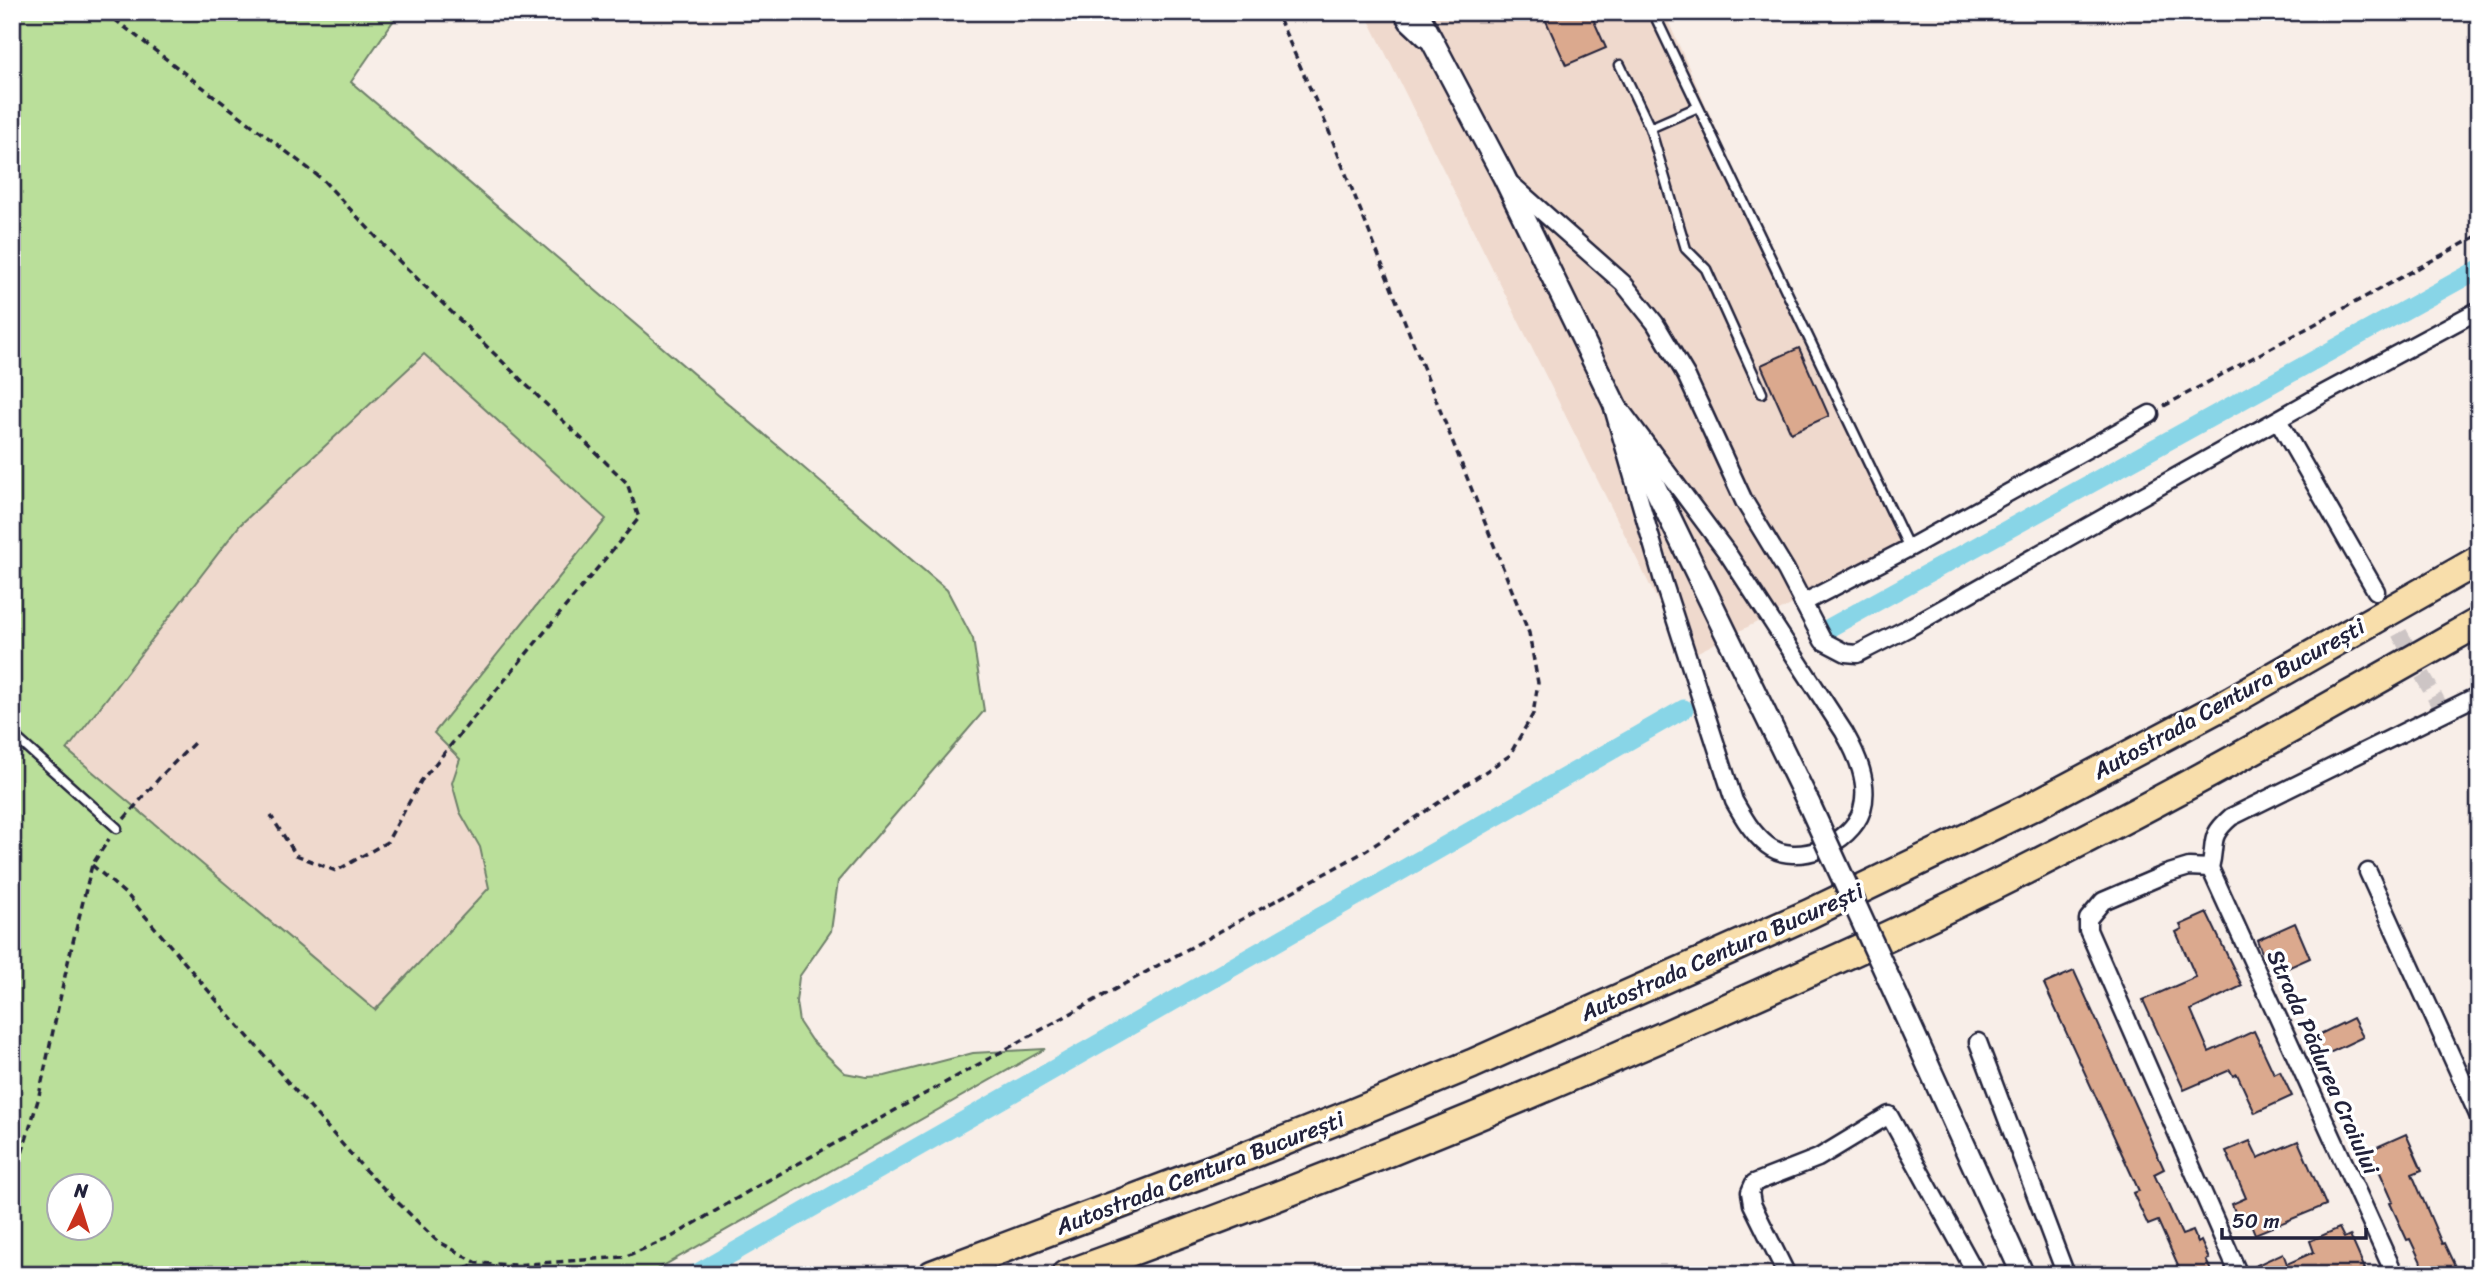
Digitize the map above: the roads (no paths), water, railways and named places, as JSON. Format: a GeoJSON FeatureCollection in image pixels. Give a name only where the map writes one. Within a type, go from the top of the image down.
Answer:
{"type":"FeatureCollection","features":[{"type":"Feature","properties":{"kind":"highway","name":"Autostrada Centura București"},"geometry":{"type":"LineString","coordinates":[[932,1275],[1349,1115],[1472,1064],[1810,914],[2035,805],[2231,701],[2479,560]]}},
{"type":"Feature","properties":{"kind":"highway","name":"Autostrada Centura București"},"geometry":{"type":"LineString","coordinates":[[1066,1275],[1455,1125],[1832,962],[2072,846],[2257,748],[2479,622]]}},
{"type":"Feature","properties":{"kind":"main road"},"geometry":{"type":"LineString","coordinates":[[1417,12],[1503,177],[1809,804],[2023,1275]]}},
{"type":"Feature","properties":{"kind":"street"},"geometry":{"type":"LineString","coordinates":[[1402,12],[1408,22],[1432,44]]}},
{"type":"Feature","properties":{"kind":"street"},"geometry":{"type":"LineString","coordinates":[[1428,12],[1432,44]]}},
{"type":"Feature","properties":{"kind":"street"},"geometry":{"type":"LineString","coordinates":[[1503,177],[1623,283],[1655,323],[1686,375],[1744,501],[1786,570],[1823,640],[1846,653],[1857,654],[2479,310]]}},
{"type":"Feature","properties":{"kind":"street"},"geometry":{"type":"LineString","coordinates":[[1609,394],[1728,554],[1844,732],[1859,760],[1863,785],[1862,810],[1849,830],[1833,843],[1798,854],[1783,853],[1768,846],[1750,827],[1734,801],[1664,584],[1609,394]]}},
{"type":"Feature","properties":{"kind":"street"},"geometry":{"type":"LineString","coordinates":[[1803,603],[1909,548],[2150,414]]}},
{"type":"Feature","properties":{"kind":"street"},"geometry":{"type":"LineString","coordinates":[[2278,420],[2375,591]]}},
{"type":"Feature","properties":{"kind":"street"},"geometry":{"type":"LineString","coordinates":[[2239,1275],[2088,930],[2088,919],[2103,901],[2166,874],[2189,867],[2210,868],[2213,839],[2218,828],[2231,817],[2479,695]]}},
{"type":"Feature","properties":{"kind":"street","name":"Strada Pădurea Craiului"},"geometry":{"type":"LineString","coordinates":[[2210,868],[2395,1275]]}},
{"type":"Feature","properties":{"kind":"street"},"geometry":{"type":"LineString","coordinates":[[2368,872],[2479,1116]]}},
{"type":"Feature","properties":{"kind":"street"},"geometry":{"type":"LineString","coordinates":[[1978,1042],[2066,1275]]}},
{"type":"Feature","properties":{"kind":"street"},"geometry":{"type":"LineString","coordinates":[[1787,1275],[1752,1203],[1750,1192],[1754,1183],[1818,1158],[1889,1115],[1977,1275]]}},
{"type":"Feature","properties":{"kind":"lane"},"geometry":{"type":"LineString","coordinates":[[1653,12],[1909,548]]}},
{"type":"Feature","properties":{"kind":"lane"},"geometry":{"type":"LineString","coordinates":[[1620,65],[1650,128],[1686,248],[1706,269],[1762,393]]}},
{"type":"Feature","properties":{"kind":"lane"},"geometry":{"type":"LineString","coordinates":[[1650,128],[1698,107]]}},
{"type":"Feature","properties":{"kind":"lane"},"geometry":{"type":"LineString","coordinates":[[12,734],[117,828]]}},
{"type":"Feature","properties":{"kind":"waterway"},"geometry":{"type":"LineString","coordinates":[[1820,633],[2479,269]]}},
{"type":"Feature","properties":{"kind":"waterway"},"geometry":{"type":"LineString","coordinates":[[694,1275],[1684,709]]}},
{"type":"Feature","properties":{"kind":"tunnel"},"geometry":{"type":"LineString","coordinates":[[2376,591],[2443,712]]}}]}
